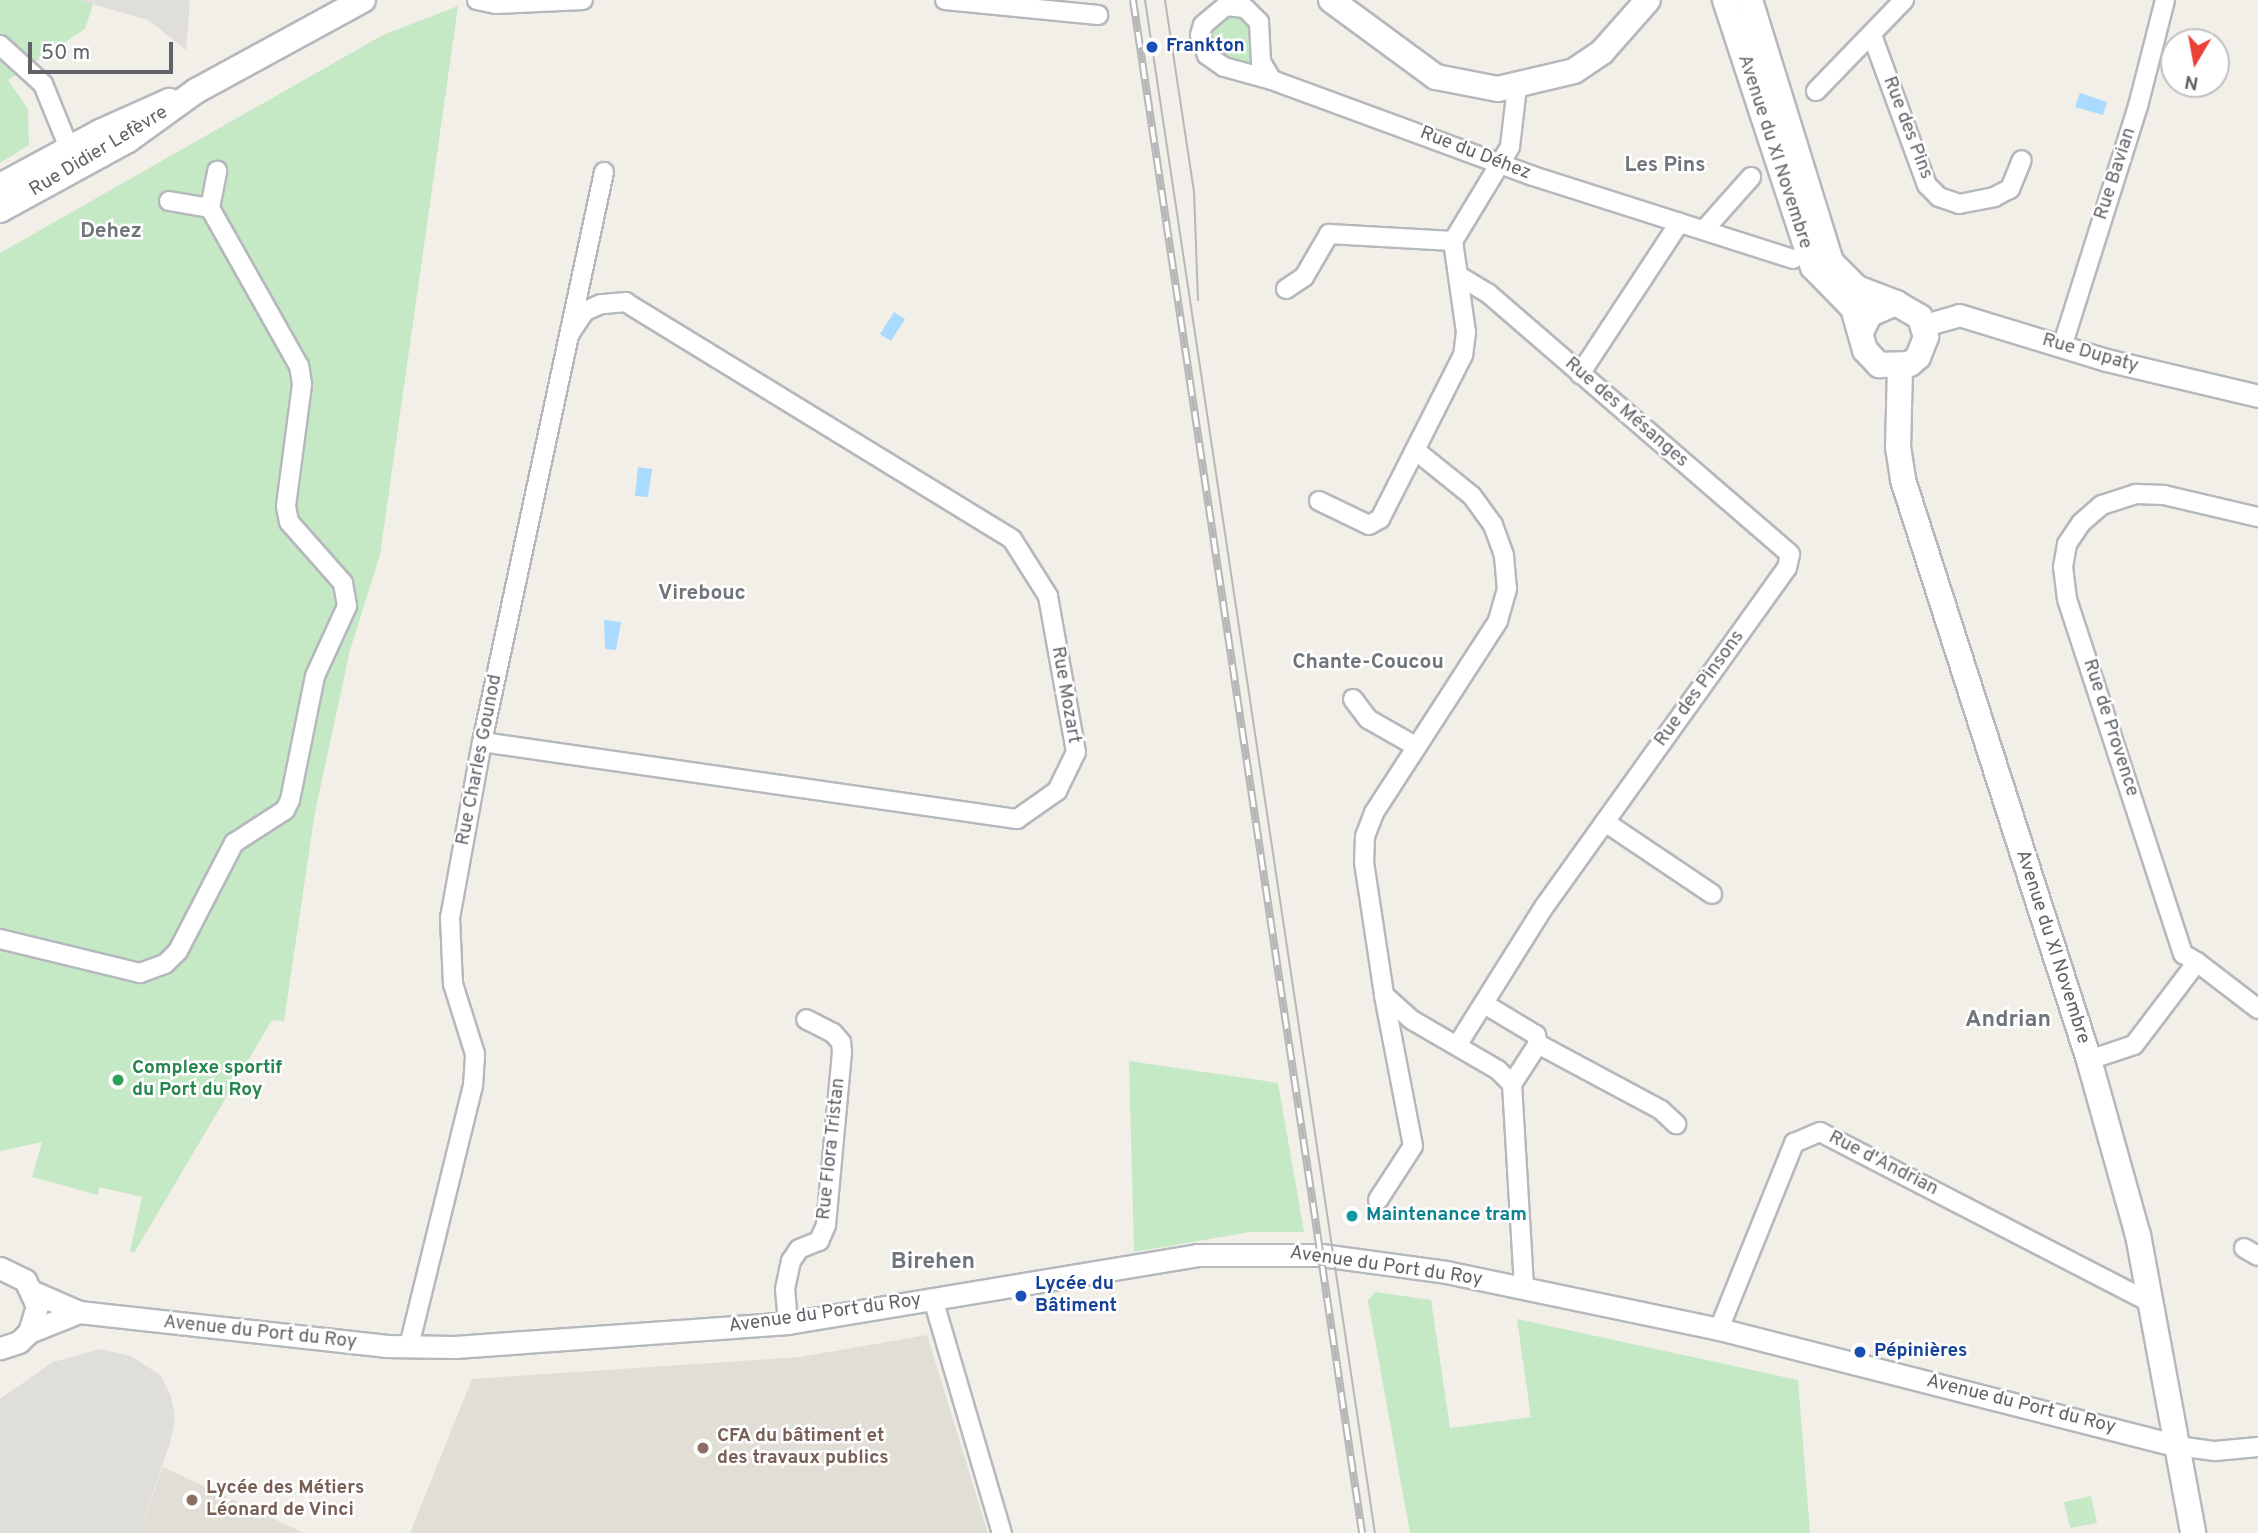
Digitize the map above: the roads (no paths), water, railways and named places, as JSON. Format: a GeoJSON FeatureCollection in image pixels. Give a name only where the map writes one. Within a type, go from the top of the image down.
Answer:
{"type":"FeatureCollection","features":[{"type":"Feature","properties":{"kind":"main road","name":"Rue Didier Lefèvre"},"geometry":{"type":"LineString","coordinates":[[0,210],[128,140],[196,91],[363,0]]}},
{"type":"Feature","properties":{"kind":"main road"},"geometry":{"type":"LineString","coordinates":[[1331,0],[1436,77],[1479,88],[1517,87],[1574,71],[1602,52],[1644,2]]}},
{"type":"Feature","properties":{"kind":"main road","name":"Avenue du XI Novembre"},"geometry":{"type":"LineString","coordinates":[[1725,0],[1804,250],[1813,267],[1853,308],[1862,330]]}},
{"type":"Feature","properties":{"kind":"main road","name":"Avenue du XI Novembre"},"geometry":{"type":"LineString","coordinates":[[1750,0],[1832,262],[1857,288],[1896,303]]}},
{"type":"Feature","properties":{"kind":"main road","name":"Rue Didier Lefèvre"},"geometry":{"type":"LineString","coordinates":[[0,186],[141,111],[196,91]]}},
{"type":"Feature","properties":{"kind":"main road"},"geometry":{"type":"LineString","coordinates":[[1896,303],[1914,310],[1925,326],[1924,347],[1910,364],[1900,367],[1871,359],[1862,341],[1862,330],[1870,314],[1896,303]]}},
{"type":"Feature","properties":{"kind":"main road","name":"Avenue du XI Novembre"},"geometry":{"type":"LineString","coordinates":[[1900,367],[1898,447],[1903,480],[2089,1060],[2138,1235],[2193,1533]]}},
{"type":"Feature","properties":{"kind":"street"},"geometry":{"type":"LineString","coordinates":[[477,0],[496,4],[583,0]]}},
{"type":"Feature","properties":{"kind":"street"},"geometry":{"type":"LineString","coordinates":[[945,0],[1098,15]]}},
{"type":"Feature","properties":{"kind":"street"},"geometry":{"type":"LineString","coordinates":[[1816,90],[1904,0]]}},
{"type":"Feature","properties":{"kind":"street","name":"Rue Bavian"},"geometry":{"type":"LineString","coordinates":[[2062,347],[2138,106],[2165,0]]}},
{"type":"Feature","properties":{"kind":"street","name":"Rue du Déhez"},"geometry":{"type":"LineString","coordinates":[[1272,80],[1261,61],[1262,32],[1253,14],[1226,6],[1208,16],[1200,36],[1207,55],[1224,67],[1272,80],[1501,163],[1793,259]]}},
{"type":"Feature","properties":{"kind":"street","name":"Rue des Pins"},"geometry":{"type":"LineString","coordinates":[[1872,35],[1927,185],[1939,197],[1959,204],[1994,197],[2010,189],[2022,160]]}},
{"type":"Feature","properties":{"kind":"street"},"geometry":{"type":"LineString","coordinates":[[0,45],[43,84],[69,148],[64,163],[0,199]]}},
{"type":"Feature","properties":{"kind":"street"},"geometry":{"type":"LineString","coordinates":[[1319,501],[1369,524],[1380,519],[1463,355],[1466,332],[1453,241],[1501,163],[1513,135],[1517,87]]}},
{"type":"Feature","properties":{"kind":"street"},"geometry":{"type":"LineString","coordinates":[[0,939],[140,973],[165,964],[178,951],[234,843],[248,830],[273,819],[290,800],[315,676],[347,606],[339,577],[289,522],[286,506],[302,384],[299,366],[210,208],[217,171]]}},
{"type":"Feature","properties":{"kind":"street","name":"Rue Charles Gounod"},"geometry":{"type":"LineString","coordinates":[[409,1346],[473,1085],[475,1054],[453,984],[450,918],[482,742],[604,172]]}},
{"type":"Feature","properties":{"kind":"street"},"geometry":{"type":"LineString","coordinates":[[1704,230],[1751,177]]}},
{"type":"Feature","properties":{"kind":"street"},"geometry":{"type":"LineString","coordinates":[[169,201],[210,208]]}},
{"type":"Feature","properties":{"kind":"street"},"geometry":{"type":"LineString","coordinates":[[1580,374],[1679,223]]}},
{"type":"Feature","properties":{"kind":"street"},"geometry":{"type":"LineString","coordinates":[[1286,289],[1304,277],[1329,234],[1453,241]]}},
{"type":"Feature","properties":{"kind":"street","name":"Rue des Mésanges"},"geometry":{"type":"LineString","coordinates":[[1459,276],[1489,294],[1790,554]]}},
{"type":"Feature","properties":{"kind":"street","name":"Rue Mozart"},"geometry":{"type":"LineString","coordinates":[[482,742],[1017,819],[1057,791],[1076,752],[1048,596],[1012,539],[626,302],[601,304],[585,311],[570,333]]}},
{"type":"Feature","properties":{"kind":"street","name":"Rue Dupaty"},"geometry":{"type":"LineString","coordinates":[[1925,326],[1959,315],[2062,347],[2258,396]]}},
{"type":"Feature","properties":{"kind":"street"},"geometry":{"type":"LineString","coordinates":[[1378,1200],[1413,1146],[1384,995],[1364,862],[1365,836],[1499,621],[1507,589],[1504,555],[1493,525],[1472,496],[1415,450]]}},
{"type":"Feature","properties":{"kind":"street","name":"Rue de Provence"},"geometry":{"type":"LineString","coordinates":[[2258,517],[2164,495],[2136,494],[2102,505],[2081,523],[2067,544],[2063,567],[2067,599],[2183,954],[2258,1009]]}},
{"type":"Feature","properties":{"kind":"street","name":"Rue des Pinsons"},"geometry":{"type":"LineString","coordinates":[[1458,1044],[1486,1005],[1544,907],[1787,568],[1790,554]]}},
{"type":"Feature","properties":{"kind":"street"},"geometry":{"type":"LineString","coordinates":[[1353,699],[1368,719],[1418,747]]}},
{"type":"Feature","properties":{"kind":"street"},"geometry":{"type":"LineString","coordinates":[[1605,822],[1712,894]]}},
{"type":"Feature","properties":{"kind":"street"},"geometry":{"type":"LineString","coordinates":[[2089,1060],[2134,1045],[2197,962]]}},
{"type":"Feature","properties":{"kind":"street"},"geometry":{"type":"LineString","coordinates":[[1384,995],[1412,1020],[1458,1044],[1512,1084]]}},
{"type":"Feature","properties":{"kind":"street"},"geometry":{"type":"LineString","coordinates":[[1486,1005],[1536,1035],[1538,1044],[1512,1084],[1524,1287]]}},
{"type":"Feature","properties":{"kind":"street","name":"Rue Flora Tristan"},"geometry":{"type":"LineString","coordinates":[[788,1323],[785,1289],[791,1261],[799,1249],[819,1241],[826,1225],[842,1053],[841,1042],[833,1033],[806,1019]]}},
{"type":"Feature","properties":{"kind":"street"},"geometry":{"type":"LineString","coordinates":[[1538,1044],[1661,1110],[1676,1124]]}},
{"type":"Feature","properties":{"kind":"street","name":"Rue d'Andrian"},"geometry":{"type":"LineString","coordinates":[[1719,1329],[1794,1143],[1820,1132],[2149,1302]]}},
{"type":"Feature","properties":{"kind":"street","name":"Avenue du Port du Roy"},"geometry":{"type":"LineString","coordinates":[[0,1268],[14,1272],[33,1292],[79,1312],[409,1346],[455,1347],[788,1323],[1197,1255],[1240,1252],[1382,1262],[1524,1287],[1719,1329],[2178,1446]]}},
{"type":"Feature","properties":{"kind":"street"},"geometry":{"type":"LineString","coordinates":[[29,1332],[37,1306],[33,1292]]}},
{"type":"Feature","properties":{"kind":"street"},"geometry":{"type":"LineString","coordinates":[[933,1299],[1002,1533]]}},
{"type":"Feature","properties":{"kind":"street","name":"Avenue du Port du Roy"},"geometry":{"type":"LineString","coordinates":[[0,1348],[19,1342],[29,1332],[79,1312]]}},
{"type":"Feature","properties":{"kind":"street"},"geometry":{"type":"LineString","coordinates":[[2178,1446],[2215,1451],[2258,1447]]}},
{"type":"Feature","properties":{"kind":"water"},"geometry":{"type":"Polygon","coordinates":[[[2080,93],[2107,102],[2103,115],[2075,107],[2080,93]]]}},
{"type":"Feature","properties":{"kind":"water"},"geometry":{"type":"Polygon","coordinates":[[[894,312],[905,319],[891,341],[880,334],[894,312]]]}},
{"type":"Feature","properties":{"kind":"water"},"geometry":{"type":"Polygon","coordinates":[[[638,467],[652,469],[648,497],[635,496],[638,467]]]}},
{"type":"Feature","properties":{"kind":"water"},"geometry":{"type":"Polygon","coordinates":[[[604,620],[621,622],[616,650],[605,649],[604,620]]]}},
{"type":"Feature","properties":{"kind":"tram line"},"geometry":{"type":"LineString","coordinates":[[1145,0],[1375,1533]]}},
{"type":"Feature","properties":{"kind":"tram line"},"geometry":{"type":"LineString","coordinates":[[1165,0],[1194,191],[1198,300]]}},
{"type":"Feature","properties":{"kind":"railway"},"geometry":{"type":"LineString","coordinates":[[1133,0],[1362,1533]]}},
{"type":"Feature","properties":{"kind":"place","name":"Frankton"},"geometry":{"type":"Point","coordinates":[1152,47]}},
{"type":"Feature","properties":{"kind":"place","name":"Complexe sportif du Port du Roy"},"geometry":{"type":"Point","coordinates":[118,1080]}},
{"type":"Feature","properties":{"kind":"place","name":"Maintenance tram"},"geometry":{"type":"Point","coordinates":[1352,1216]}},
{"type":"Feature","properties":{"kind":"place","name":"Lycée du Bâtiment"},"geometry":{"type":"Point","coordinates":[1021,1296]}},
{"type":"Feature","properties":{"kind":"place","name":"Pépinières"},"geometry":{"type":"Point","coordinates":[1860,1352]}},
{"type":"Feature","properties":{"kind":"place","name":"CFA du bâtiment et des travaux publics"},"geometry":{"type":"Point","coordinates":[703,1448]}},
{"type":"Feature","properties":{"kind":"place","name":"Lycée des Métiers Léonard de Vinci"},"geometry":{"type":"Point","coordinates":[192,1500]}},
{"type":"Feature","properties":{"kind":"district","name":"Les Pins"},"geometry":{"type":"Point","coordinates":[1665,166]}},
{"type":"Feature","properties":{"kind":"district","name":"Dehez"},"geometry":{"type":"Point","coordinates":[111,232]}},
{"type":"Feature","properties":{"kind":"district","name":"Virebouc"},"geometry":{"type":"Point","coordinates":[702,594]}},
{"type":"Feature","properties":{"kind":"district","name":"Chante-Coucou"},"geometry":{"type":"Point","coordinates":[1368,663]}},
{"type":"Feature","properties":{"kind":"district","name":"Andrian"},"geometry":{"type":"Point","coordinates":[2008,1021]}},
{"type":"Feature","properties":{"kind":"district","name":"Birehen"},"geometry":{"type":"Point","coordinates":[933,1263]}}]}
